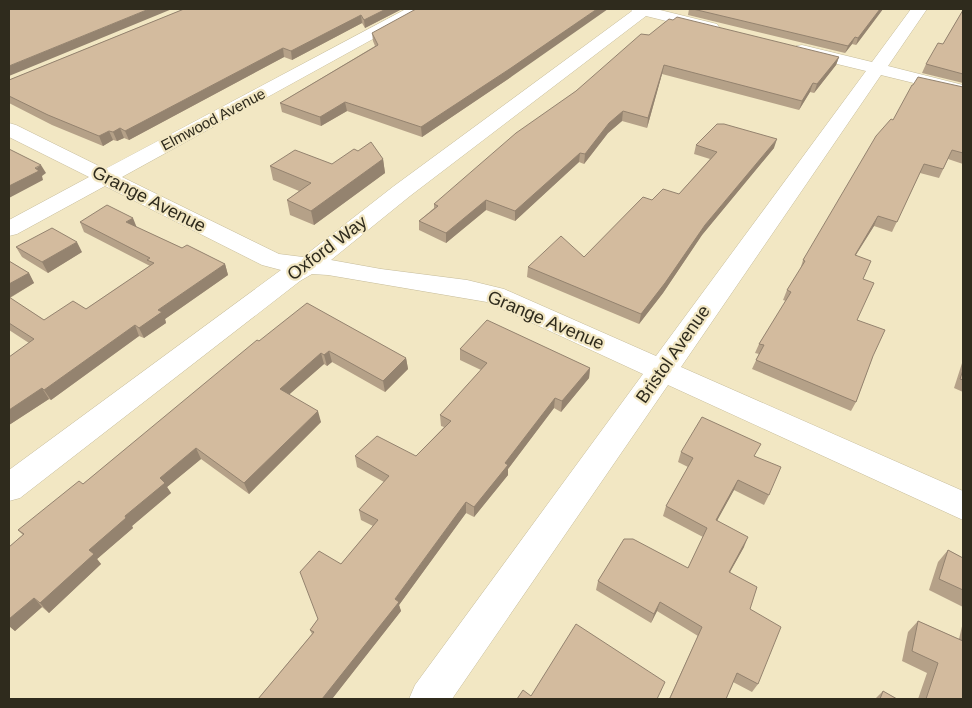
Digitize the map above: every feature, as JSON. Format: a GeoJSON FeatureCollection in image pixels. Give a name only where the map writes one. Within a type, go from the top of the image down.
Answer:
{"type":"FeatureCollection","features":[{"type":"Feature","properties":{"kind":"street","name":"Elmwood Avenue"},"geometry":{"type":"LineString","coordinates":[[9,229],[417,9]]}},
{"type":"Feature","properties":{"kind":"street"},"geometry":{"type":"LineString","coordinates":[[642,9],[731,32]]}},
{"type":"Feature","properties":{"kind":"street","name":"Oxford Way"},"geometry":{"type":"LineString","coordinates":[[9,488],[290,275],[310,264],[402,191],[642,9]]}},
{"type":"Feature","properties":{"kind":"street","name":"Bristol Avenue"},"geometry":{"type":"LineString","coordinates":[[429,699],[918,9]]}},
{"type":"Feature","properties":{"kind":"street"},"geometry":{"type":"LineString","coordinates":[[789,47],[963,90]]}},
{"type":"Feature","properties":{"kind":"street","name":"Grange Avenue"},"geometry":{"type":"LineString","coordinates":[[9,128],[271,260],[282,264],[310,264],[470,288],[495,295],[963,506]]}},
{"type":"Feature","properties":{"kind":"building"},"geometry":{"type":"Polygon","coordinates":[[[9,9],[149,9],[9,66],[9,9]]]}},
{"type":"Feature","properties":{"kind":"building"},"geometry":{"type":"Polygon","coordinates":[[[184,9],[386,9],[364,20],[361,15],[291,51],[283,48],[125,131],[120,128],[99,136],[48,115],[9,96],[9,80],[184,9]]]}},
{"type":"Feature","properties":{"kind":"building"},"geometry":{"type":"Polygon","coordinates":[[[416,9],[597,9],[421,127],[345,102],[320,117],[280,103],[378,45],[372,33],[416,9]]]}},
{"type":"Feature","properties":{"kind":"building"},"geometry":{"type":"Polygon","coordinates":[[[693,9],[880,9],[858,38],[855,37],[848,46],[693,9]]]}},
{"type":"Feature","properties":{"kind":"building"},"geometry":{"type":"Polygon","coordinates":[[[963,10],[963,74],[926,64],[938,43],[943,44],[963,10]]]}},
{"type":"Feature","properties":{"kind":"building"},"geometry":{"type":"Polygon","coordinates":[[[677,17],[839,57],[817,84],[813,83],[802,101],[664,65],[648,118],[623,111],[609,123],[585,154],[580,153],[515,211],[486,200],[446,233],[419,221],[438,206],[434,204],[516,133],[576,91],[641,34],[649,35],[669,19],[673,20],[677,17]]]}},
{"type":"Feature","properties":{"kind":"building"},"geometry":{"type":"Polygon","coordinates":[[[918,77],[963,87],[963,153],[952,150],[943,169],[924,164],[897,222],[878,216],[855,255],[871,261],[863,279],[874,283],[857,320],[885,330],[856,402],[756,360],[764,345],[759,344],[791,292],[787,290],[805,261],[803,260],[876,136],[891,119],[893,120],[918,77]]]}},
{"type":"Feature","properties":{"kind":"building"},"geometry":{"type":"Polygon","coordinates":[[[717,124],[724,124],[777,139],[705,225],[641,314],[528,267],[561,236],[584,257],[643,197],[652,200],[663,189],[679,194],[717,152],[696,145],[717,124]]]}},
{"type":"Feature","properties":{"kind":"building"},"geometry":{"type":"Polygon","coordinates":[[[371,142],[383,159],[311,211],[287,200],[311,183],[270,166],[295,150],[332,164],[354,149],[358,151],[371,142]]]}},
{"type":"Feature","properties":{"kind":"building"},"geometry":{"type":"Polygon","coordinates":[[[9,149],[41,165],[35,168],[39,171],[9,186],[9,149]]]}},
{"type":"Feature","properties":{"kind":"building"},"geometry":{"type":"Polygon","coordinates":[[[107,205],[133,218],[126,222],[182,248],[187,245],[225,264],[158,310],[162,312],[139,328],[135,325],[44,390],[42,388],[9,410],[9,357],[34,339],[9,323],[9,297],[44,320],[73,301],[86,309],[154,263],[147,260],[150,258],[80,222],[107,205]]]}},
{"type":"Feature","properties":{"kind":"building"},"geometry":{"type":"Polygon","coordinates":[[[52,228],[77,242],[42,262],[16,247],[52,228]]]}},
{"type":"Feature","properties":{"kind":"building"},"geometry":{"type":"Polygon","coordinates":[[[9,261],[29,273],[9,284],[9,261]]]}},
{"type":"Feature","properties":{"kind":"building"},"geometry":{"type":"Polygon","coordinates":[[[307,303],[406,358],[383,381],[329,351],[324,355],[321,353],[280,389],[318,411],[244,483],[196,448],[160,478],[165,483],[125,516],[126,518],[89,550],[94,554],[40,603],[34,598],[9,619],[9,547],[24,534],[18,530],[79,481],[83,484],[257,340],[259,341],[307,303]]]}},
{"type":"Feature","properties":{"kind":"building"},"geometry":{"type":"Polygon","coordinates":[[[487,320],[590,368],[562,401],[555,398],[505,463],[508,465],[474,507],[466,502],[395,599],[399,602],[322,699],[258,699],[314,632],[310,630],[318,619],[300,572],[319,551],[341,564],[378,520],[359,510],[389,476],[355,456],[377,436],[416,456],[451,421],[440,415],[487,363],[460,349],[487,320]]]}},
{"type":"Feature","properties":{"kind":"building"},"geometry":{"type":"Polygon","coordinates":[[[702,417],[761,444],[754,456],[781,467],[769,495],[738,480],[716,520],[748,537],[729,572],[757,587],[750,609],[781,627],[758,684],[737,673],[726,699],[671,699],[702,627],[660,602],[654,614],[598,581],[624,539],[633,539],[688,568],[707,528],[666,506],[693,458],[681,452],[702,417]]]}},
{"type":"Feature","properties":{"kind":"building"},"geometry":{"type":"Polygon","coordinates":[[[948,550],[963,558],[963,590],[939,579],[948,550]]]}},
{"type":"Feature","properties":{"kind":"building"},"geometry":{"type":"Polygon","coordinates":[[[918,621],[963,641],[963,699],[926,699],[938,663],[912,651],[918,621]]]}},
{"type":"Feature","properties":{"kind":"building"},"geometry":{"type":"Polygon","coordinates":[[[576,624],[665,682],[657,699],[517,699],[523,690],[531,696],[576,624]]]}},
{"type":"Feature","properties":{"kind":"building"},"geometry":{"type":"Polygon","coordinates":[[[883,691],[897,699],[880,699],[883,691]]]}}]}
